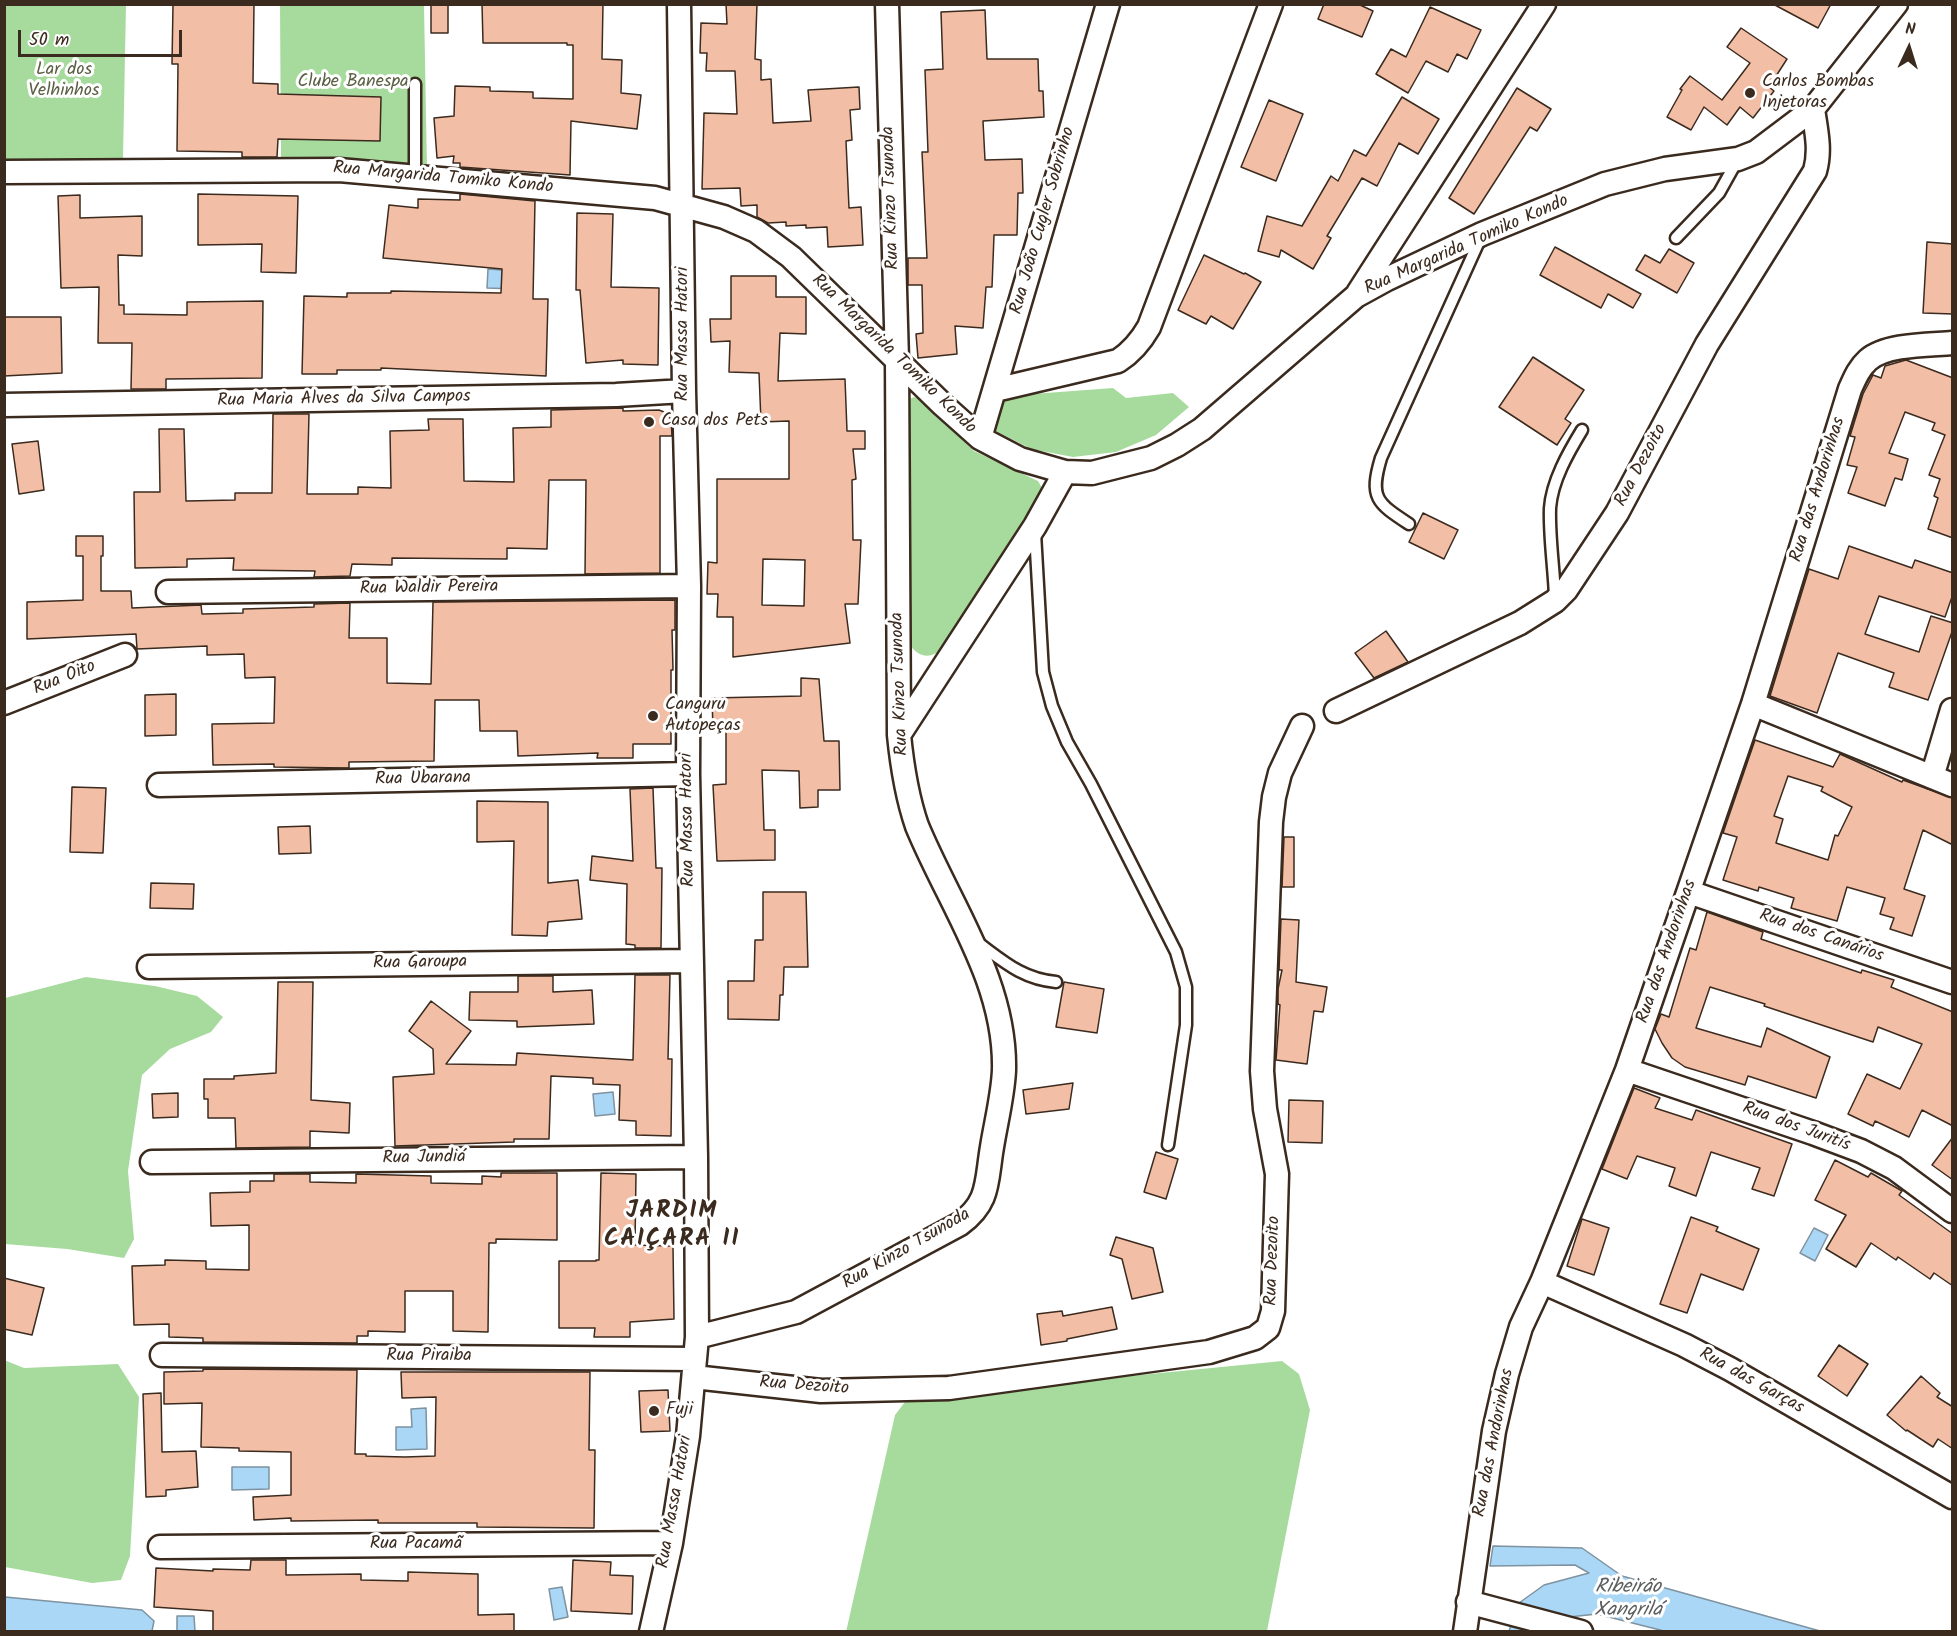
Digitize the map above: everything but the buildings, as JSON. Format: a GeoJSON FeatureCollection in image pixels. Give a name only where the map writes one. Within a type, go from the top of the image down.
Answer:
{"type":"FeatureCollection","features":[{"type":"Feature","properties":{"kind":"street","name":"Rua Massa Hatori"},"geometry":{"type":"LineString","coordinates":[[651,1632],[671,1543],[688,1436],[695,1358],[696,1156],[688,774],[689,586],[679,4]]}},
{"type":"Feature","properties":{"kind":"street","name":"Rua Kinzo Tsunoda"},"geometry":{"type":"LineString","coordinates":[[695,1358],[796,1312],[960,1224],[973,1214],[981,1203],[1004,1072],[1001,1029],[987,973],[917,826],[912,810],[899,735],[897,360],[887,4]]}},
{"type":"Feature","properties":{"kind":"street","name":"Rua João Cugler Sobrinho"},"geometry":{"type":"LineString","coordinates":[[980,438],[1108,4]]}},
{"type":"Feature","properties":{"kind":"street"},"geometry":{"type":"LineString","coordinates":[[995,390],[1118,361],[1143,338],[1271,4]]}},
{"type":"Feature","properties":{"kind":"street"},"geometry":{"type":"LineString","coordinates":[[1356,296],[1544,4]]}},
{"type":"Feature","properties":{"kind":"street","name":"Rua Margarida Tomiko Kondo"},"geometry":{"type":"LineString","coordinates":[[4,172],[339,170],[655,198],[724,217],[756,231],[792,257],[980,438],[1020,459],[1065,472],[1092,473],[1151,458],[1202,429],[1356,296],[1402,271],[1482,234],[1605,184],[1665,169],[1738,159],[1756,152],[1771,143],[1813,109],[1896,4]]}},
{"type":"Feature","properties":{"kind":"street","name":"Rua Dezoito"},"geometry":{"type":"LineString","coordinates":[[1336,711],[1520,623],[1555,601],[1575,577],[1617,513],[1707,344],[1815,171],[1818,142],[1813,109]]}},
{"type":"Feature","properties":{"kind":"street","name":"Rua das Andorinhas"},"geometry":{"type":"LineString","coordinates":[[1465,1632],[1494,1431],[1521,1328],[1628,1070],[1753,704],[1850,389],[1859,369],[1879,353],[1897,348],[1953,343]]}},
{"type":"Feature","properties":{"kind":"street","name":"Rua Maria Alves da Silva Campos"},"geometry":{"type":"LineString","coordinates":[[4,405],[604,395],[684,391]]}},
{"type":"Feature","properties":{"kind":"street"},"geometry":{"type":"LineString","coordinates":[[899,735],[1035,526],[1065,472]]}},
{"type":"Feature","properties":{"kind":"street","name":"Rua Waldir Pereira"},"geometry":{"type":"LineString","coordinates":[[168,592],[689,586]]}},
{"type":"Feature","properties":{"kind":"street","name":"Rua Oito"},"geometry":{"type":"LineString","coordinates":[[4,703],[124,655]]}},
{"type":"Feature","properties":{"kind":"street"},"geometry":{"type":"LineString","coordinates":[[1753,704],[1942,781],[1953,710]]}},
{"type":"Feature","properties":{"kind":"street","name":"Rua Dezoito"},"geometry":{"type":"LineString","coordinates":[[695,1358],[821,1391],[949,1388],[1209,1352],[1256,1338],[1268,1328],[1273,1311],[1277,1174],[1262,1071],[1271,822],[1280,773],[1302,726]]}},
{"type":"Feature","properties":{"kind":"street","name":"Rua Ubarana"},"geometry":{"type":"LineString","coordinates":[[159,785],[688,774]]}},
{"type":"Feature","properties":{"kind":"street","name":"Rua dos Canários"},"geometry":{"type":"LineString","coordinates":[[1689,892],[1953,982]]}},
{"type":"Feature","properties":{"kind":"street","name":"Rua Garoupa"},"geometry":{"type":"LineString","coordinates":[[149,967],[691,961]]}},
{"type":"Feature","properties":{"kind":"street","name":"Rua dos Juritís"},"geometry":{"type":"LineString","coordinates":[[1628,1070],[1861,1151],[1894,1168],[1953,1211]]}},
{"type":"Feature","properties":{"kind":"street","name":"Rua Jundiá"},"geometry":{"type":"LineString","coordinates":[[153,1162],[696,1156]]}},
{"type":"Feature","properties":{"kind":"street","name":"Rua das Garças"},"geometry":{"type":"LineString","coordinates":[[1542,1282],[1684,1345],[1730,1369],[1953,1497]]}},
{"type":"Feature","properties":{"kind":"street","name":"Rua Piraiba"},"geometry":{"type":"LineString","coordinates":[[162,1355],[695,1358]]}},
{"type":"Feature","properties":{"kind":"street","name":"Rua Pacamã"},"geometry":{"type":"LineString","coordinates":[[160,1546],[671,1543]]}},
{"type":"Feature","properties":{"kind":"street"},"geometry":{"type":"LineString","coordinates":[[1468,1602],[1581,1632]]}},
{"type":"Feature","properties":{"kind":"lane"},"geometry":{"type":"LineString","coordinates":[[415,84],[415,176]]}},
{"type":"Feature","properties":{"kind":"lane"},"geometry":{"type":"LineString","coordinates":[[1676,238],[1719,193],[1738,159]]}},
{"type":"Feature","properties":{"kind":"lane"},"geometry":{"type":"LineString","coordinates":[[1409,524],[1382,506],[1375,492],[1375,478],[1381,458],[1482,234]]}},
{"type":"Feature","properties":{"kind":"lane"},"geometry":{"type":"LineString","coordinates":[[1555,601],[1550,506],[1557,479],[1569,451],[1582,430]]}},
{"type":"Feature","properties":{"kind":"lane"},"geometry":{"type":"LineString","coordinates":[[1035,526],[1043,672],[1052,706],[1067,742],[1091,784],[1176,952],[1186,987],[1186,1025],[1168,1145]]}},
{"type":"Feature","properties":{"kind":"lane"},"geometry":{"type":"LineString","coordinates":[[969,937],[1021,974],[1040,981],[1056,982]]}},
{"type":"Feature","properties":{"kind":"green space","name":"Lar dos Velhinhos"},"geometry":{"type":"Polygon","coordinates":[[[4,5],[126,5],[123,158],[5,161],[4,5]]]}},
{"type":"Feature","properties":{"kind":"green space","name":"Clube Banespa"},"geometry":{"type":"Polygon","coordinates":[[[280,5],[424,5],[427,169],[281,162],[280,5]]]}},
{"type":"Feature","properties":{"kind":"green space"},"geometry":{"type":"Polygon","coordinates":[[[1113,388],[1126,398],[1173,393],[1189,407],[1156,435],[1116,452],[1073,457],[1031,449],[992,429],[1006,396],[1113,388]]]}},
{"type":"Feature","properties":{"kind":"green space"},"geometry":{"type":"Polygon","coordinates":[[[914,397],[920,399],[974,451],[1038,481],[1042,488],[1040,496],[942,649],[929,656],[917,653],[910,645],[907,400],[914,397]]]}},
{"type":"Feature","properties":{"kind":"green space"},"geometry":{"type":"Polygon","coordinates":[[[86,977],[155,986],[197,996],[223,1017],[211,1032],[170,1049],[142,1075],[128,1171],[134,1239],[124,1258],[67,1249],[5,1244],[5,998],[86,977]]]}},
{"type":"Feature","properties":{"kind":"green space"},"geometry":{"type":"Polygon","coordinates":[[[4,1360],[24,1368],[118,1364],[139,1397],[130,1556],[121,1580],[92,1583],[5,1567],[4,1360]]]}},
{"type":"Feature","properties":{"kind":"green space"},"geometry":{"type":"Polygon","coordinates":[[[1282,1361],[1299,1374],[1310,1410],[1267,1631],[846,1632],[895,1415],[908,1398],[1282,1361]]]}},
{"type":"Feature","properties":{"kind":"water"},"geometry":{"type":"Polygon","coordinates":[[[488,269],[517,271],[516,289],[487,288],[488,269]]]}},
{"type":"Feature","properties":{"kind":"water"},"geometry":{"type":"Polygon","coordinates":[[[613,1092],[615,1114],[595,1116],[593,1094],[613,1092]]]}},
{"type":"Feature","properties":{"kind":"water"},"geometry":{"type":"Polygon","coordinates":[[[1814,1228],[1828,1235],[1815,1261],[1800,1253],[1814,1228]]]}},
{"type":"Feature","properties":{"kind":"water"},"geometry":{"type":"Polygon","coordinates":[[[426,1408],[427,1449],[396,1450],[396,1427],[412,1427],[411,1409],[426,1408]]]}},
{"type":"Feature","properties":{"kind":"water"},"geometry":{"type":"Polygon","coordinates":[[[232,1467],[269,1467],[269,1489],[232,1490],[232,1467]]]}},
{"type":"Feature","properties":{"kind":"water","name":"Ribeirão Xangrilá"},"geometry":{"type":"Polygon","coordinates":[[[1493,1546],[1582,1548],[1622,1576],[1820,1631],[1664,1631],[1597,1614],[1569,1617],[1550,1631],[1509,1631],[1519,1603],[1544,1585],[1589,1573],[1575,1565],[1490,1566],[1493,1546]]]}},
{"type":"Feature","properties":{"kind":"water"},"geometry":{"type":"Polygon","coordinates":[[[562,1587],[568,1617],[554,1620],[549,1589],[562,1587]]]}},
{"type":"Feature","properties":{"kind":"water"},"geometry":{"type":"Polygon","coordinates":[[[5,1597],[142,1610],[154,1621],[152,1631],[5,1631],[5,1597]]]}},
{"type":"Feature","properties":{"kind":"water"},"geometry":{"type":"Polygon","coordinates":[[[177,1616],[194,1616],[195,1631],[177,1631],[177,1616]]]}},
{"type":"Feature","properties":{"kind":"place","name":"Carlos Bombas Injetoras"},"geometry":{"type":"Point","coordinates":[1750,93]}},
{"type":"Feature","properties":{"kind":"place","name":"Casa dos Pets"},"geometry":{"type":"Point","coordinates":[649,422]}},
{"type":"Feature","properties":{"kind":"place","name":"Canguru Autopeças"},"geometry":{"type":"Point","coordinates":[653,716]}},
{"type":"Feature","properties":{"kind":"place","name":"Fuji"},"geometry":{"type":"Point","coordinates":[654,1411]}},
{"type":"Feature","properties":{"kind":"district","name":"JARDIM CAIÇARA II"},"geometry":{"type":"Point","coordinates":[672,1227]}}]}
